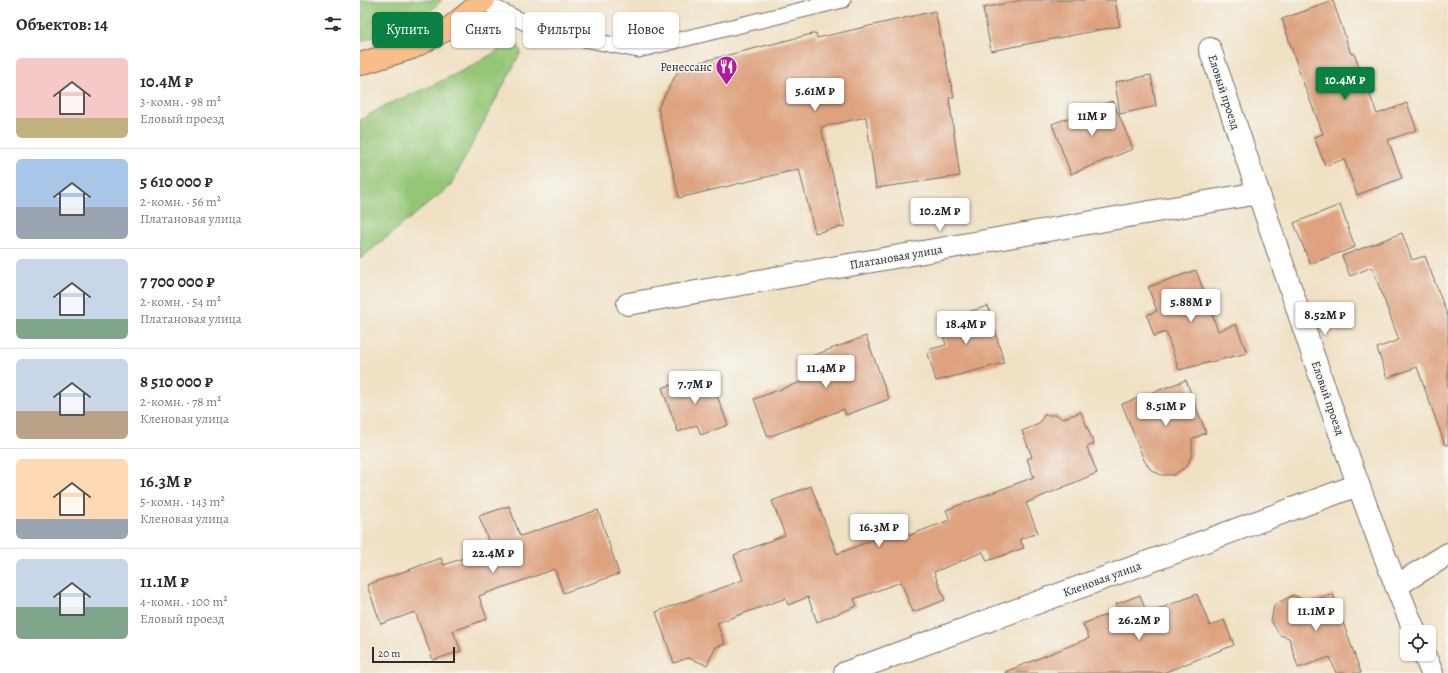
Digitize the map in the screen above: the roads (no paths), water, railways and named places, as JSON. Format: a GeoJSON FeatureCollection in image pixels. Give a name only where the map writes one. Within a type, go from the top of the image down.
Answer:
{"type":"FeatureCollection","features":[{"type":"Feature","properties":{"kind":"main road"},"geometry":{"type":"LineString","coordinates":[[362,66],[412,48],[451,27],[483,1]]}},
{"type":"Feature","properties":{"kind":"street","name":"Еловый проезд"},"geometry":{"type":"LineString","coordinates":[[1210,49],[1358,484],[1412,625]]}},
{"type":"Feature","properties":{"kind":"street","name":"Платановая улица"},"geometry":{"type":"LineString","coordinates":[[628,304],[1258,193]]}},
{"type":"Feature","properties":{"kind":"street","name":"Кленовая улица"},"geometry":{"type":"LineString","coordinates":[[845,673],[1358,484]]}},
{"type":"Feature","properties":{"kind":"street"},"geometry":{"type":"LineString","coordinates":[[1396,586],[1448,554]]}},
{"type":"Feature","properties":{"kind":"street"},"geometry":{"type":"LineString","coordinates":[[1427,661],[1432,673]]}},
{"type":"Feature","properties":{"kind":"lane"},"geometry":{"type":"LineString","coordinates":[[483,1],[540,30],[638,50],[843,0]]}},
{"type":"Feature","properties":{"kind":"place","name":"Ренессанс"},"geometry":{"type":"Point","coordinates":[727,86]}}]}
